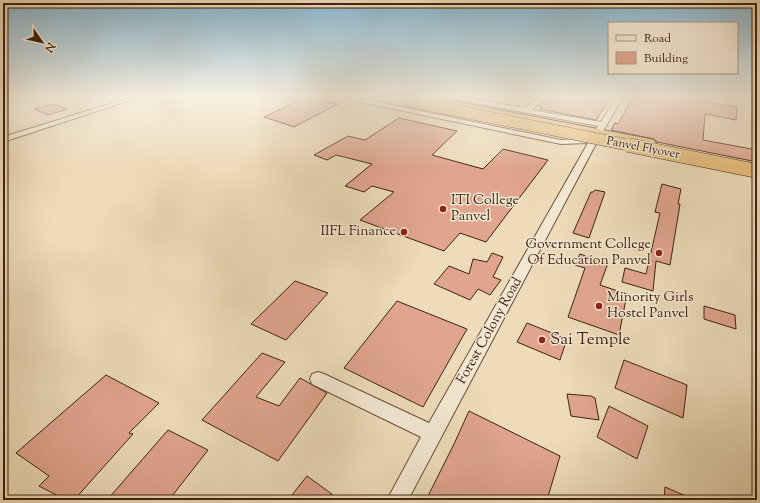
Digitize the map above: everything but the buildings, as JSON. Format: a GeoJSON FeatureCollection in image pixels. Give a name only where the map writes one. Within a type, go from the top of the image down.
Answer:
{"type":"FeatureCollection","features":[{"type":"Feature","properties":{"kind":"highway","name":"Panvel Flyover"},"geometry":{"type":"LineString","coordinates":[[503,120],[754,172]]}},
{"type":"Feature","properties":{"kind":"highway","name":"Panvel Flyover"},"geometry":{"type":"LineString","coordinates":[[513,120],[754,172]]}},
{"type":"Feature","properties":{"kind":"highway"},"geometry":{"type":"LineString","coordinates":[[521,120],[598,133],[724,167],[754,172]]}},
{"type":"Feature","properties":{"kind":"highway"},"geometry":{"type":"LineString","coordinates":[[535,120],[757,164]]}},
{"type":"Feature","properties":{"kind":"street"},"geometry":{"type":"LineString","coordinates":[[3,140],[64,120]]}},
{"type":"Feature","properties":{"kind":"street"},"geometry":{"type":"LineString","coordinates":[[458,120],[561,142],[576,142],[598,133]]}},
{"type":"Feature","properties":{"kind":"street"},"geometry":{"type":"LineString","coordinates":[[557,120],[598,133]]}},
{"type":"Feature","properties":{"kind":"street","name":"Forest Colony Road"},"geometry":{"type":"LineString","coordinates":[[397,500],[606,120]]}},
{"type":"Feature","properties":{"kind":"street"},"geometry":{"type":"LineString","coordinates":[[318,379],[433,434]]}},
{"type":"Feature","properties":{"kind":"place","name":"ITI College Panvel"},"geometry":{"type":"Point","coordinates":[443,209]}},
{"type":"Feature","properties":{"kind":"place","name":"IIFL Finance"},"geometry":{"type":"Point","coordinates":[404,232]}},
{"type":"Feature","properties":{"kind":"place","name":"Government College Of Education Panvel"},"geometry":{"type":"Point","coordinates":[659,253]}},
{"type":"Feature","properties":{"kind":"place","name":"Minority Girls Hostel Panvel"},"geometry":{"type":"Point","coordinates":[599,306]}},
{"type":"Feature","properties":{"kind":"place","name":"Sai Temple"},"geometry":{"type":"Point","coordinates":[542,340]}}]}
